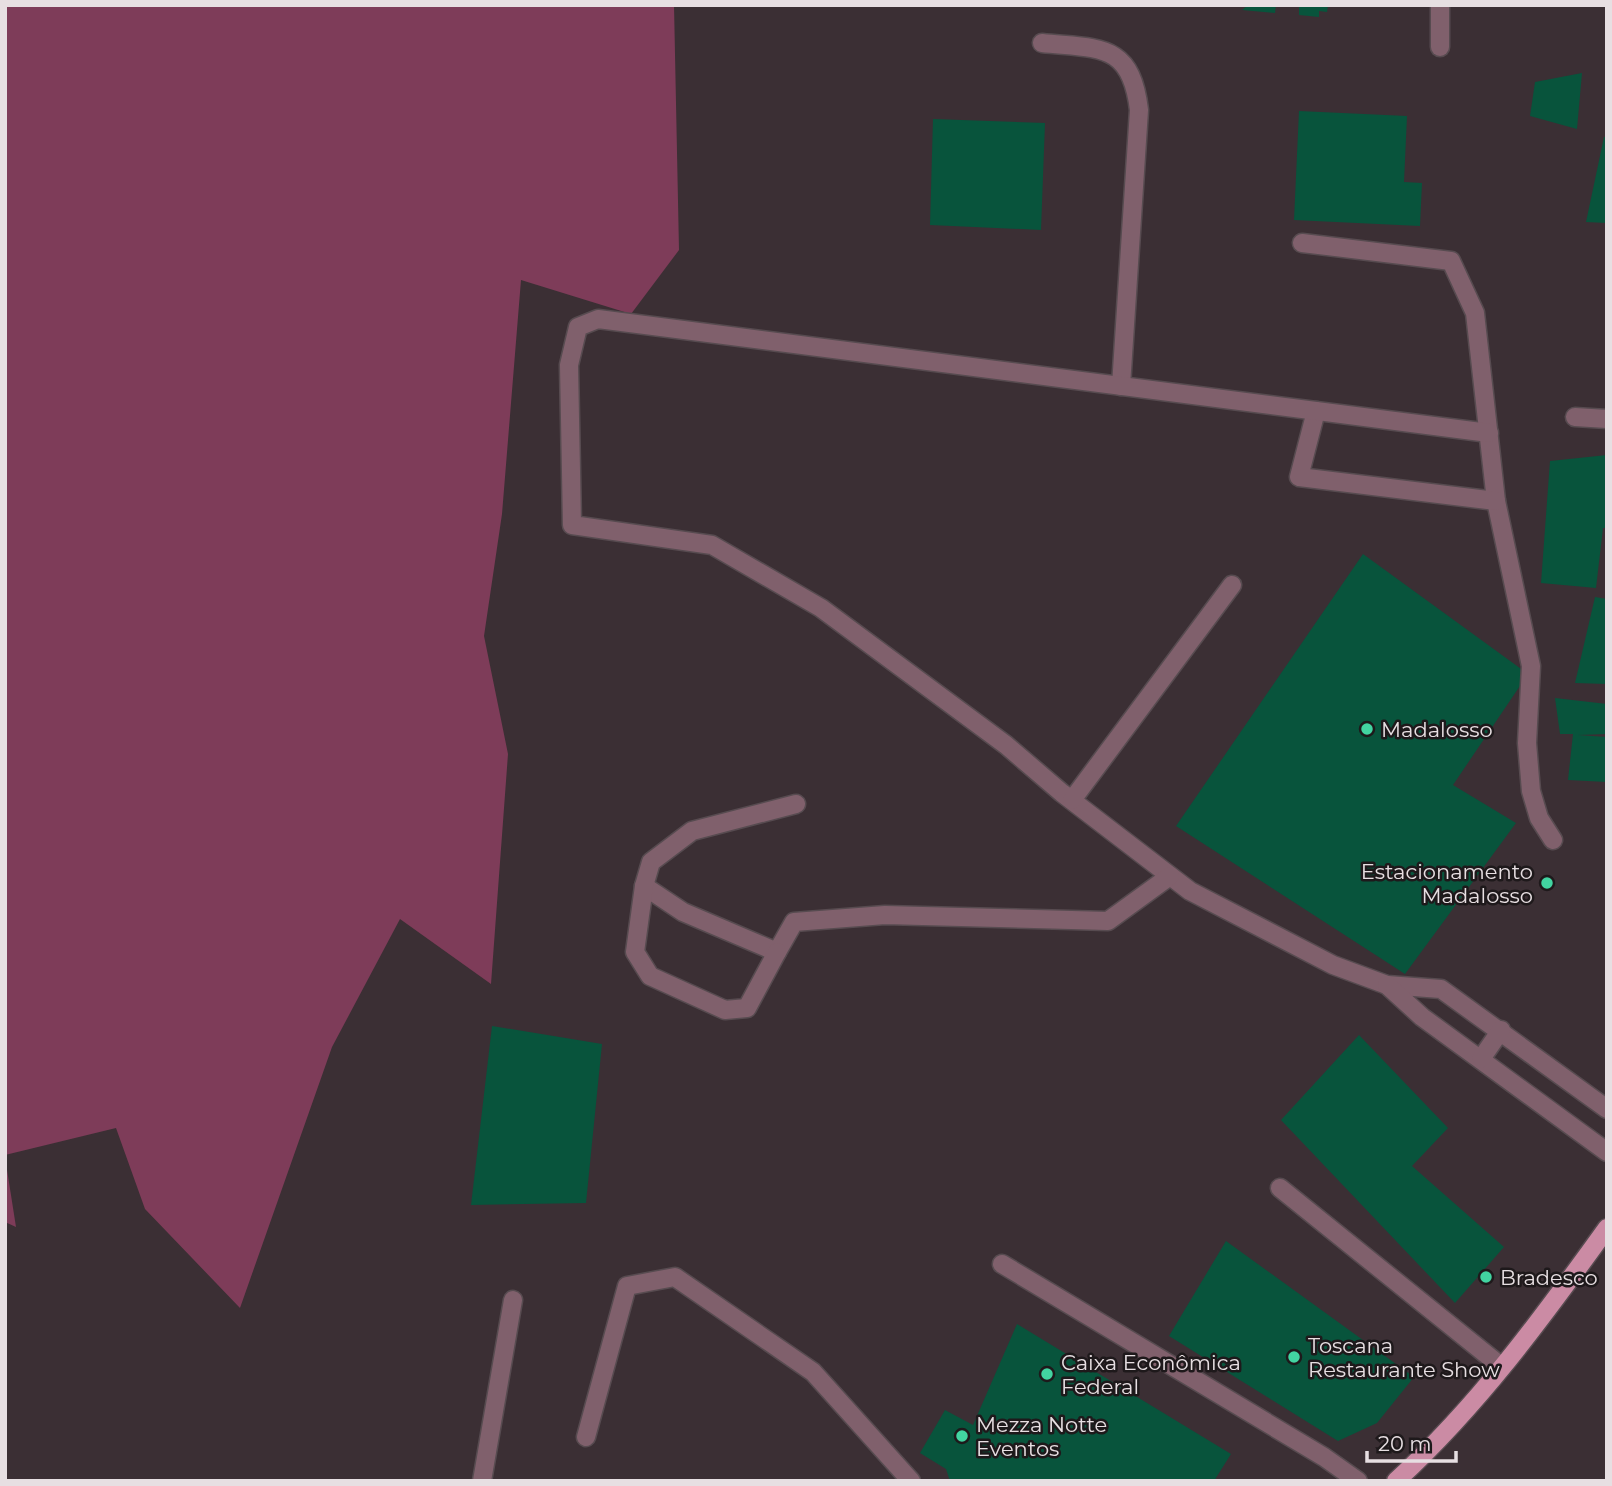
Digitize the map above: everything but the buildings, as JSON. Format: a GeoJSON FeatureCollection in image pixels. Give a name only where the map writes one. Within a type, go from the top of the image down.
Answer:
{"type":"FeatureCollection","features":[{"type":"Feature","properties":{"kind":"main road"},"geometry":{"type":"LineString","coordinates":[[1404,1478],[1437,1445],[1538,1325],[1607,1228]]}},
{"type":"Feature","properties":{"kind":"street"},"geometry":{"type":"LineString","coordinates":[[1440,5],[1440,47]]}},
{"type":"Feature","properties":{"kind":"street"},"geometry":{"type":"LineString","coordinates":[[1042,43],[1105,50],[1122,61],[1136,84],[1139,110],[1121,387]]}},
{"type":"Feature","properties":{"kind":"street"},"geometry":{"type":"LineString","coordinates":[[1303,243],[1451,261],[1475,313],[1496,500],[1531,666],[1527,743],[1531,791],[1539,818],[1553,840]]}},
{"type":"Feature","properties":{"kind":"street"},"geometry":{"type":"LineString","coordinates":[[1489,433],[597,319],[578,327],[569,365],[572,524],[712,545],[821,608],[1006,745],[1190,891],[1333,965],[1387,985],[1441,989],[1607,1109]]}},
{"type":"Feature","properties":{"kind":"street"},"geometry":{"type":"LineString","coordinates":[[1317,411],[1299,477],[1496,500]]}},
{"type":"Feature","properties":{"kind":"street"},"geometry":{"type":"LineString","coordinates":[[1575,417],[1607,419]]}},
{"type":"Feature","properties":{"kind":"street"},"geometry":{"type":"LineString","coordinates":[[1072,800],[1233,585]]}},
{"type":"Feature","properties":{"kind":"street"},"geometry":{"type":"LineString","coordinates":[[796,804],[692,831],[651,862],[644,886],[635,953],[650,976],[725,1010],[747,1008],[794,922],[885,915],[1108,921],[1170,876]]}},
{"type":"Feature","properties":{"kind":"street"},"geometry":{"type":"LineString","coordinates":[[644,886],[683,912],[777,952]]}},
{"type":"Feature","properties":{"kind":"street"},"geometry":{"type":"LineString","coordinates":[[1387,985],[1422,1017],[1607,1152]]}},
{"type":"Feature","properties":{"kind":"street"},"geometry":{"type":"LineString","coordinates":[[1422,1017],[1441,989]]}},
{"type":"Feature","properties":{"kind":"street"},"geometry":{"type":"LineString","coordinates":[[1481,1059],[1501,1030]]}},
{"type":"Feature","properties":{"kind":"street"},"geometry":{"type":"LineString","coordinates":[[1280,1188],[1502,1367]]}},
{"type":"Feature","properties":{"kind":"street"},"geometry":{"type":"LineString","coordinates":[[1002,1264],[1324,1457],[1358,1481]]}},
{"type":"Feature","properties":{"kind":"street"},"geometry":{"type":"LineString","coordinates":[[586,1437],[627,1286],[675,1277],[813,1372],[911,1481]]}},
{"type":"Feature","properties":{"kind":"street"},"geometry":{"type":"LineString","coordinates":[[482,1481],[513,1300]]}},
{"type":"Feature","properties":{"kind":"shaded area"},"geometry":{"type":"Polygon","coordinates":[[[5,5],[674,5],[679,250],[631,314],[521,280],[502,514],[484,636],[508,754],[491,984],[400,919],[332,1047],[240,1308],[145,1209],[116,1128],[5,1155],[5,5]]]}},
{"type":"Feature","properties":{"kind":"shaded area"},"geometry":{"type":"Polygon","coordinates":[[[5,1157],[16,1227],[5,1222],[5,1157]]]}},
{"type":"Feature","properties":{"kind":"place","name":"Madalosso"},"geometry":{"type":"Point","coordinates":[1367,729]}},
{"type":"Feature","properties":{"kind":"place","name":"Estacionamento Madalosso"},"geometry":{"type":"Point","coordinates":[1547,883]}},
{"type":"Feature","properties":{"kind":"place","name":"Bradesco"},"geometry":{"type":"Point","coordinates":[1486,1277]}},
{"type":"Feature","properties":{"kind":"place","name":"Toscana Restaurante Show"},"geometry":{"type":"Point","coordinates":[1294,1357]}},
{"type":"Feature","properties":{"kind":"place","name":"Caixa Econômica Federal"},"geometry":{"type":"Point","coordinates":[1047,1374]}},
{"type":"Feature","properties":{"kind":"place","name":"Mezza Notte Eventos"},"geometry":{"type":"Point","coordinates":[962,1436]}}]}
